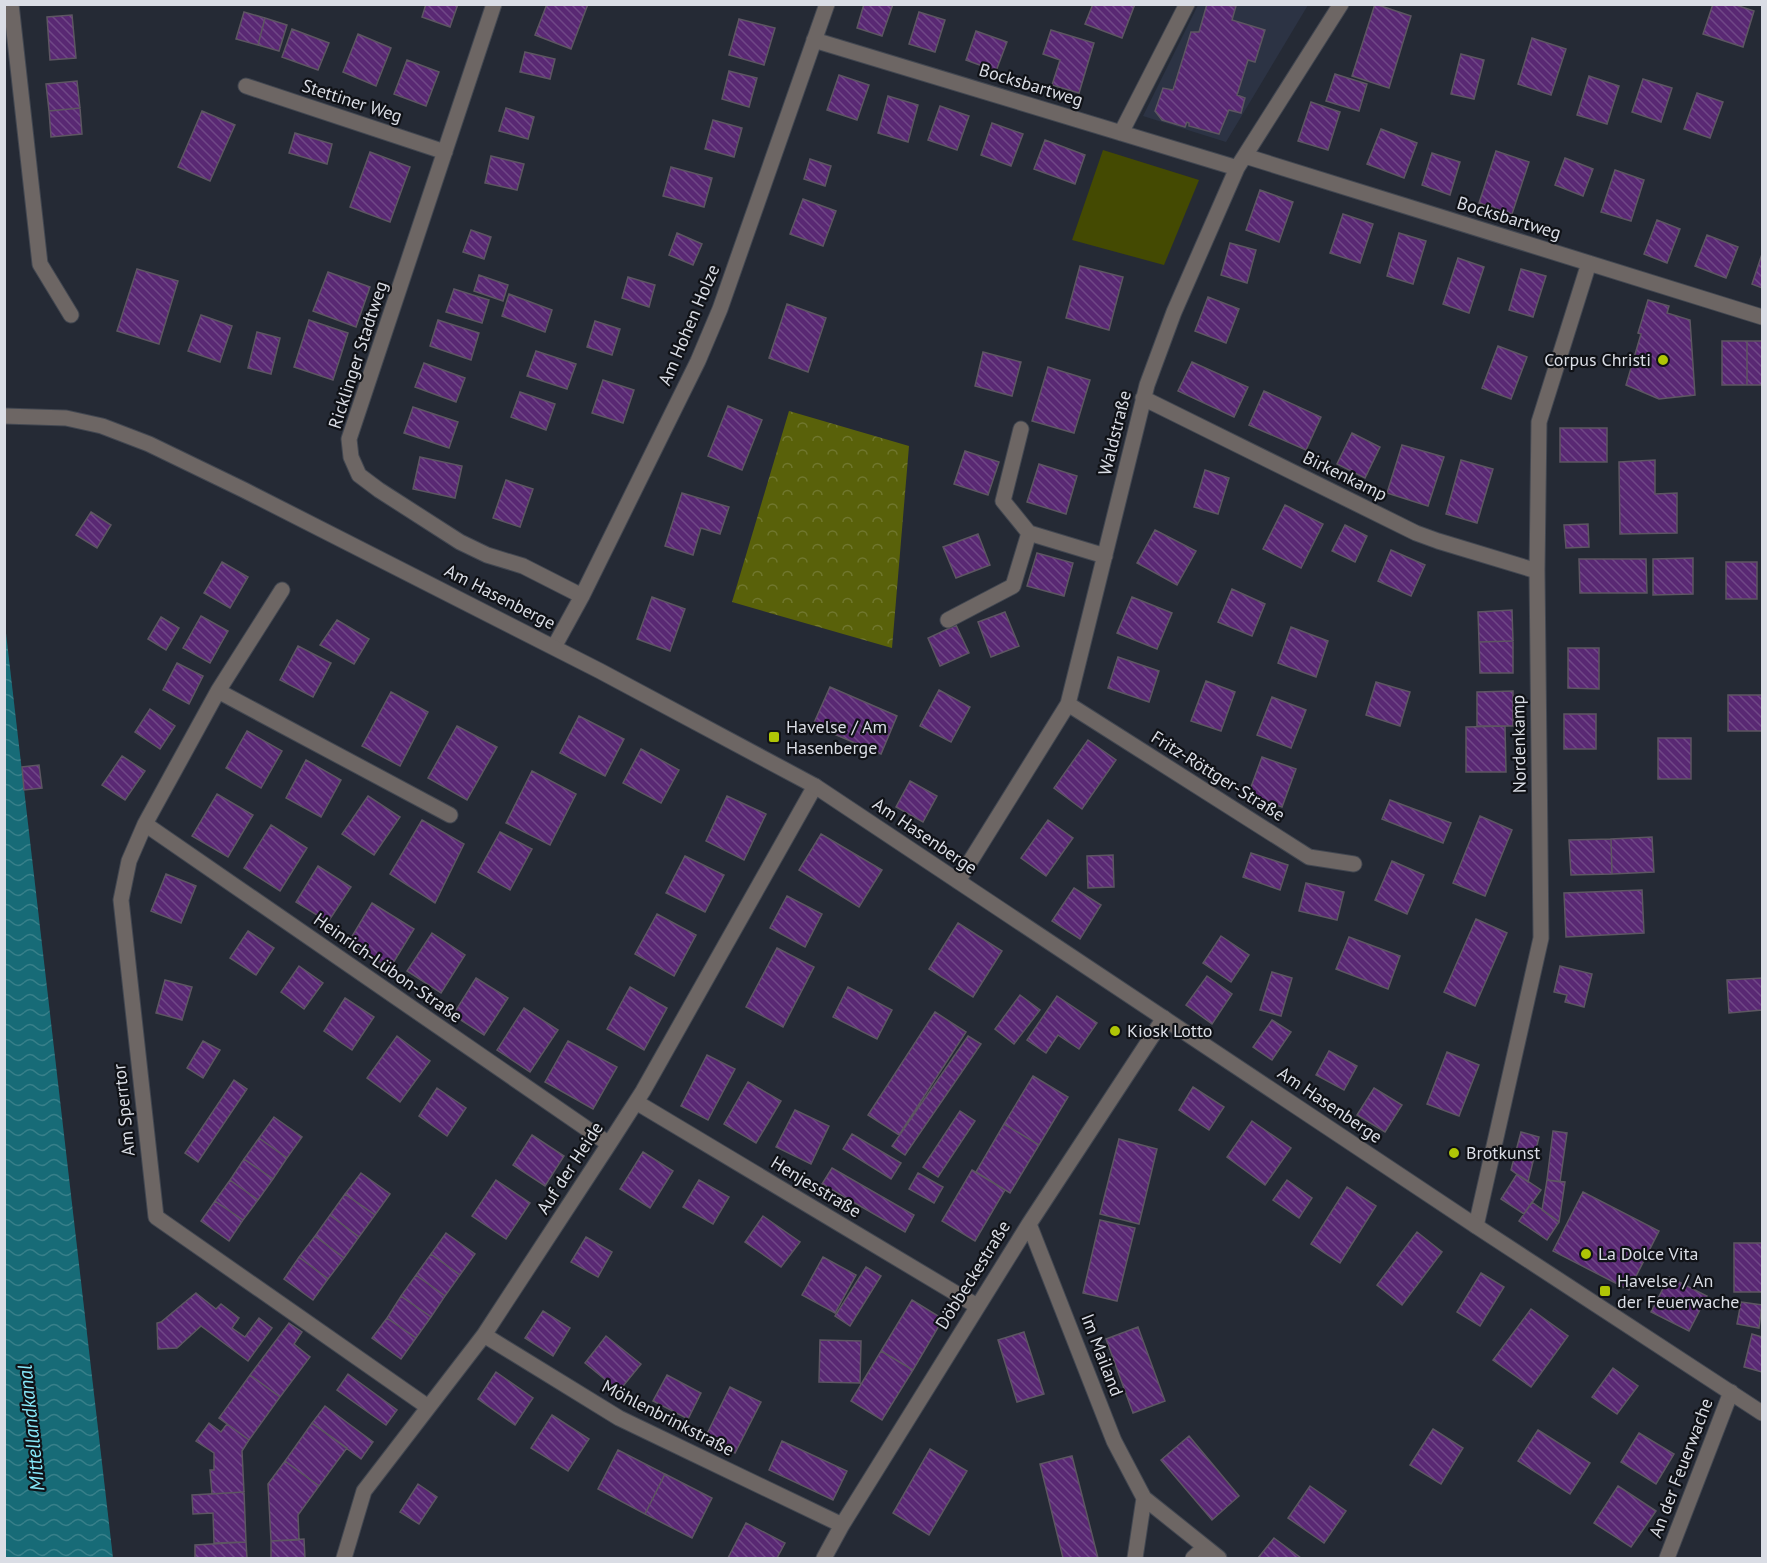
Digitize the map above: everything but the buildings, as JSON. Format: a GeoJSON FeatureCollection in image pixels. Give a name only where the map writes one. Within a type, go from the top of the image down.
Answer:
{"type":"FeatureCollection","features":[{"type":"Feature","properties":{"kind":"street"},"geometry":{"type":"LineString","coordinates":[[11,4],[40,264],[71,315]]}},
{"type":"Feature","properties":{"kind":"street","name":"Ricklinger Stadtweg"},"geometry":{"type":"LineString","coordinates":[[494,4],[349,439],[351,457],[360,475],[379,490],[460,542],[487,555],[523,566],[582,596]]}},
{"type":"Feature","properties":{"kind":"street","name":"Am Hohen Holze"},"geometry":{"type":"LineString","coordinates":[[554,647],[582,596],[703,350],[720,309],[826,4]]}},
{"type":"Feature","properties":{"kind":"street"},"geometry":{"type":"LineString","coordinates":[[1121,133],[1187,4]]}},
{"type":"Feature","properties":{"kind":"street","name":"Waldstraße"},"geometry":{"type":"LineString","coordinates":[[958,881],[1068,705],[1143,398],[1174,312],[1241,162],[1341,4]]}},
{"type":"Feature","properties":{"kind":"street","name":"Bocksbartweg"},"geometry":{"type":"LineString","coordinates":[[814,40],[1121,133],[1241,162],[1589,263],[1762,317]]}},
{"type":"Feature","properties":{"kind":"street","name":"Stettiner Weg"},"geometry":{"type":"LineString","coordinates":[[246,86],[445,152]]}},
{"type":"Feature","properties":{"kind":"street","name":"Nordenkamp"},"geometry":{"type":"LineString","coordinates":[[1476,1226],[1541,938],[1537,572],[1539,422],[1589,263]]}},
{"type":"Feature","properties":{"kind":"street","name":"Birkenkamp"},"geometry":{"type":"LineString","coordinates":[[1143,398],[1416,533],[1537,572]]}},
{"type":"Feature","properties":{"kind":"street","name":"Am Hasenberge"},"geometry":{"type":"LineString","coordinates":[[4,416],[66,418],[102,426],[149,444],[554,647],[814,786],[1476,1226],[1762,1413]]}},
{"type":"Feature","properties":{"kind":"street"},"geometry":{"type":"LineString","coordinates":[[1021,429],[1003,501],[1029,533],[1105,556]]}},
{"type":"Feature","properties":{"kind":"street"},"geometry":{"type":"LineString","coordinates":[[948,620],[1012,586],[1029,533]]}},
{"type":"Feature","properties":{"kind":"street","name":"Am Sperrtor"},"geometry":{"type":"LineString","coordinates":[[282,590],[218,691],[145,824],[129,861],[121,900],[156,1217],[428,1407]]}},
{"type":"Feature","properties":{"kind":"street"},"geometry":{"type":"LineString","coordinates":[[218,691],[450,815]]}},
{"type":"Feature","properties":{"kind":"street","name":"Fritz-Röttger-Straße"},"geometry":{"type":"LineString","coordinates":[[1068,705],[1309,857],[1354,864]]}},
{"type":"Feature","properties":{"kind":"street","name":"Auf der Heide"},"geometry":{"type":"LineString","coordinates":[[344,1558],[364,1491],[484,1335],[636,1102],[814,786]]}},
{"type":"Feature","properties":{"kind":"street","name":"Heinrich-Lübon-Straße"},"geometry":{"type":"LineString","coordinates":[[145,824],[609,1144]]}},
{"type":"Feature","properties":{"kind":"street","name":"Döbbeckestraße"},"geometry":{"type":"LineString","coordinates":[[824,1558],[976,1306],[1164,1018]]}},
{"type":"Feature","properties":{"kind":"street","name":"Henjesstraße"},"geometry":{"type":"LineString","coordinates":[[636,1102],[976,1306]]}},
{"type":"Feature","properties":{"kind":"street","name":"Im Mailand"},"geometry":{"type":"LineString","coordinates":[[1029,1224],[1114,1441],[1144,1498],[1219,1558]]}},
{"type":"Feature","properties":{"kind":"street","name":"Möhlenbrinkstraße"},"geometry":{"type":"LineString","coordinates":[[484,1335],[619,1418],[842,1525]]}},
{"type":"Feature","properties":{"kind":"street","name":"An der Feuerwache"},"geometry":{"type":"LineString","coordinates":[[1667,1558],[1731,1392]]}},
{"type":"Feature","properties":{"kind":"street"},"geometry":{"type":"LineString","coordinates":[[1135,1558],[1144,1498]]}},
{"type":"Feature","properties":{"kind":"street"},"geometry":{"type":"LineString","coordinates":[[1193,1558],[1205,1547]]}},
{"type":"Feature","properties":{"kind":"shaded area"},"geometry":{"type":"Polygon","coordinates":[[[1198,5],[1308,5],[1226,142],[1143,116],[1198,5]]]}},
{"type":"Feature","properties":{"kind":"green space"},"geometry":{"type":"Polygon","coordinates":[[[1103,150],[1199,180],[1164,265],[1072,240],[1103,150]]]}},
{"type":"Feature","properties":{"kind":"green space"},"geometry":{"type":"Polygon","coordinates":[[[789,411],[909,446],[892,648],[732,602],[789,411]]]}},
{"type":"Feature","properties":{"kind":"water","name":"Mittellandkanal"},"geometry":{"type":"Polygon","coordinates":[[[4,616],[113,1558],[5,1558],[4,616]]]}},
{"type":"Feature","properties":{"kind":"place","name":"Corpus Christi"},"geometry":{"type":"Point","coordinates":[1663,360]}},
{"type":"Feature","properties":{"kind":"place","name":"Havelse / Am Hasenberge"},"geometry":{"type":"Point","coordinates":[774,737]}},
{"type":"Feature","properties":{"kind":"place","name":"Kiosk Lotto"},"geometry":{"type":"Point","coordinates":[1115,1031]}},
{"type":"Feature","properties":{"kind":"place","name":"Brotkunst"},"geometry":{"type":"Point","coordinates":[1454,1153]}},
{"type":"Feature","properties":{"kind":"place","name":"La Dolce Vita"},"geometry":{"type":"Point","coordinates":[1586,1254]}},
{"type":"Feature","properties":{"kind":"place","name":"Havelse / An der Feuerwache"},"geometry":{"type":"Point","coordinates":[1605,1291]}}]}
